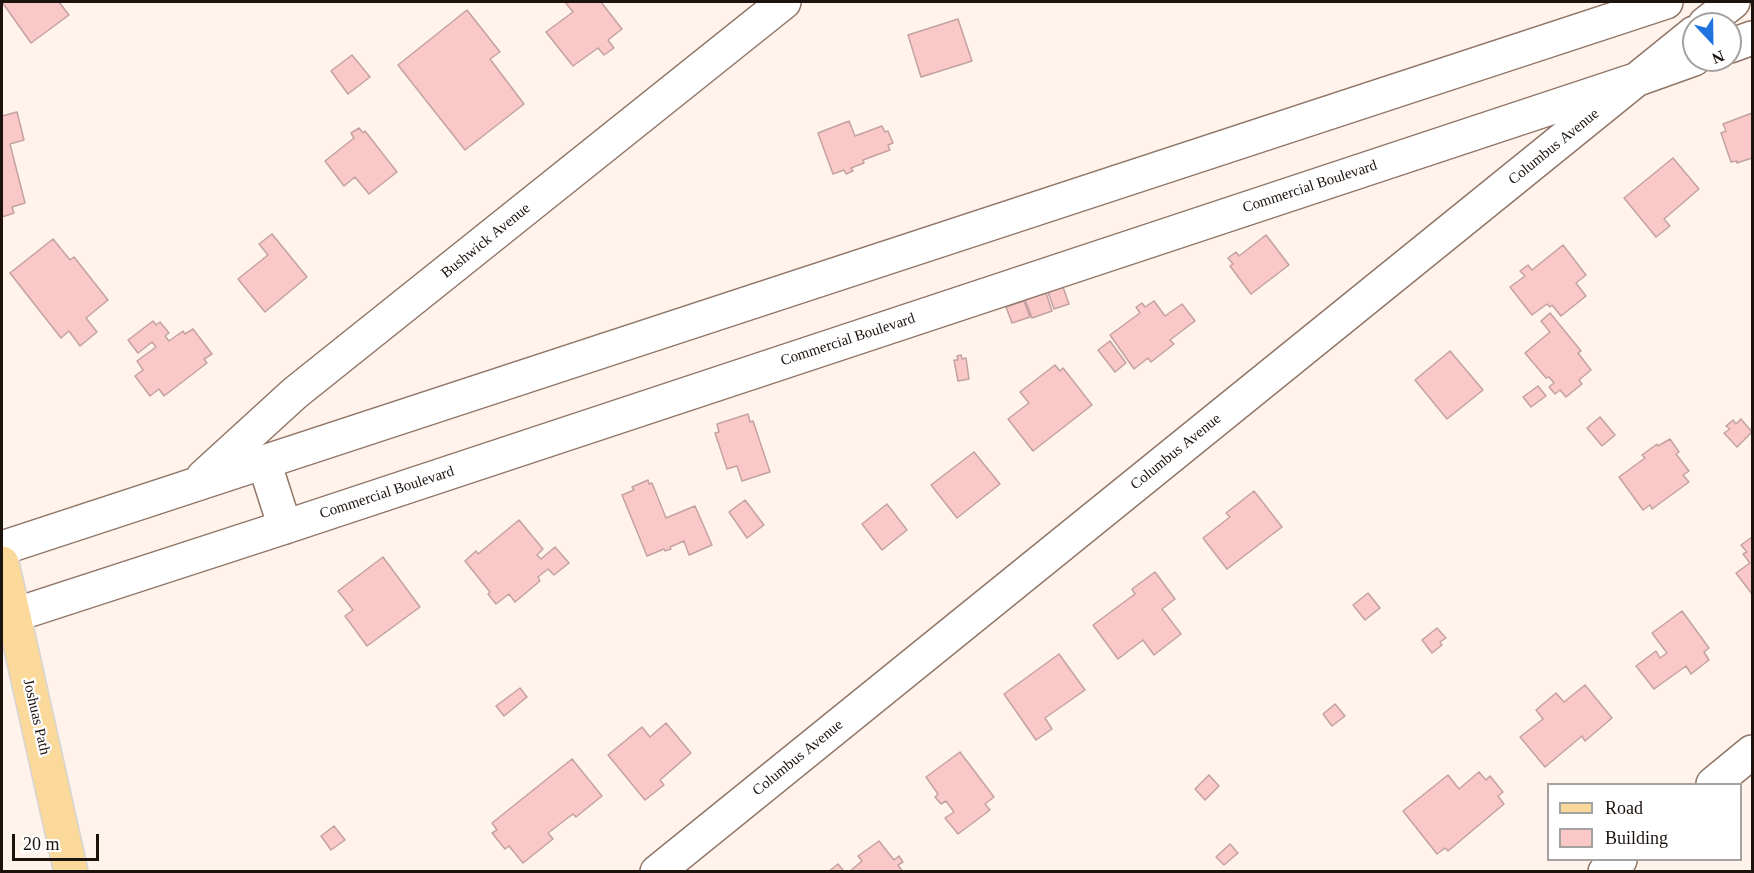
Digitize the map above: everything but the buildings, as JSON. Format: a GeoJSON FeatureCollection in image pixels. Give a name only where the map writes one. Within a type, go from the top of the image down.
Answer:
{"type":"FeatureCollection","features":[{"type":"Feature","properties":{"kind":"main road","name":"Joshuas Path"},"geometry":{"type":"LineString","coordinates":[[2,563],[7,617],[71,872]]}},
{"type":"Feature","properties":{"kind":"street","name":"Bushwick Avenue"},"geometry":{"type":"LineString","coordinates":[[192,486],[295,393],[784,2]]}},
{"type":"Feature","properties":{"kind":"street"},"geometry":{"type":"LineString","coordinates":[[2,548],[1666,2]]}},
{"type":"Feature","properties":{"kind":"street"},"geometry":{"type":"LineString","coordinates":[[1720,12],[1732,2]]}},
{"type":"Feature","properties":{"kind":"street","name":"Columbus Avenue"},"geometry":{"type":"LineString","coordinates":[[657,872],[1682,43]]}},
{"type":"Feature","properties":{"kind":"street","name":"Commercial Boulevard"},"geometry":{"type":"LineString","coordinates":[[7,617],[285,527],[1682,63]]}},
{"type":"Feature","properties":{"kind":"street"},"geometry":{"type":"LineString","coordinates":[[264,462],[285,527]]}},
{"type":"Feature","properties":{"kind":"street"},"geometry":{"type":"LineString","coordinates":[[1714,783],[1752,753]]}},
{"type":"Feature","properties":{"kind":"street"},"geometry":{"type":"LineString","coordinates":[[1605,872],[1619,861]]}}]}
